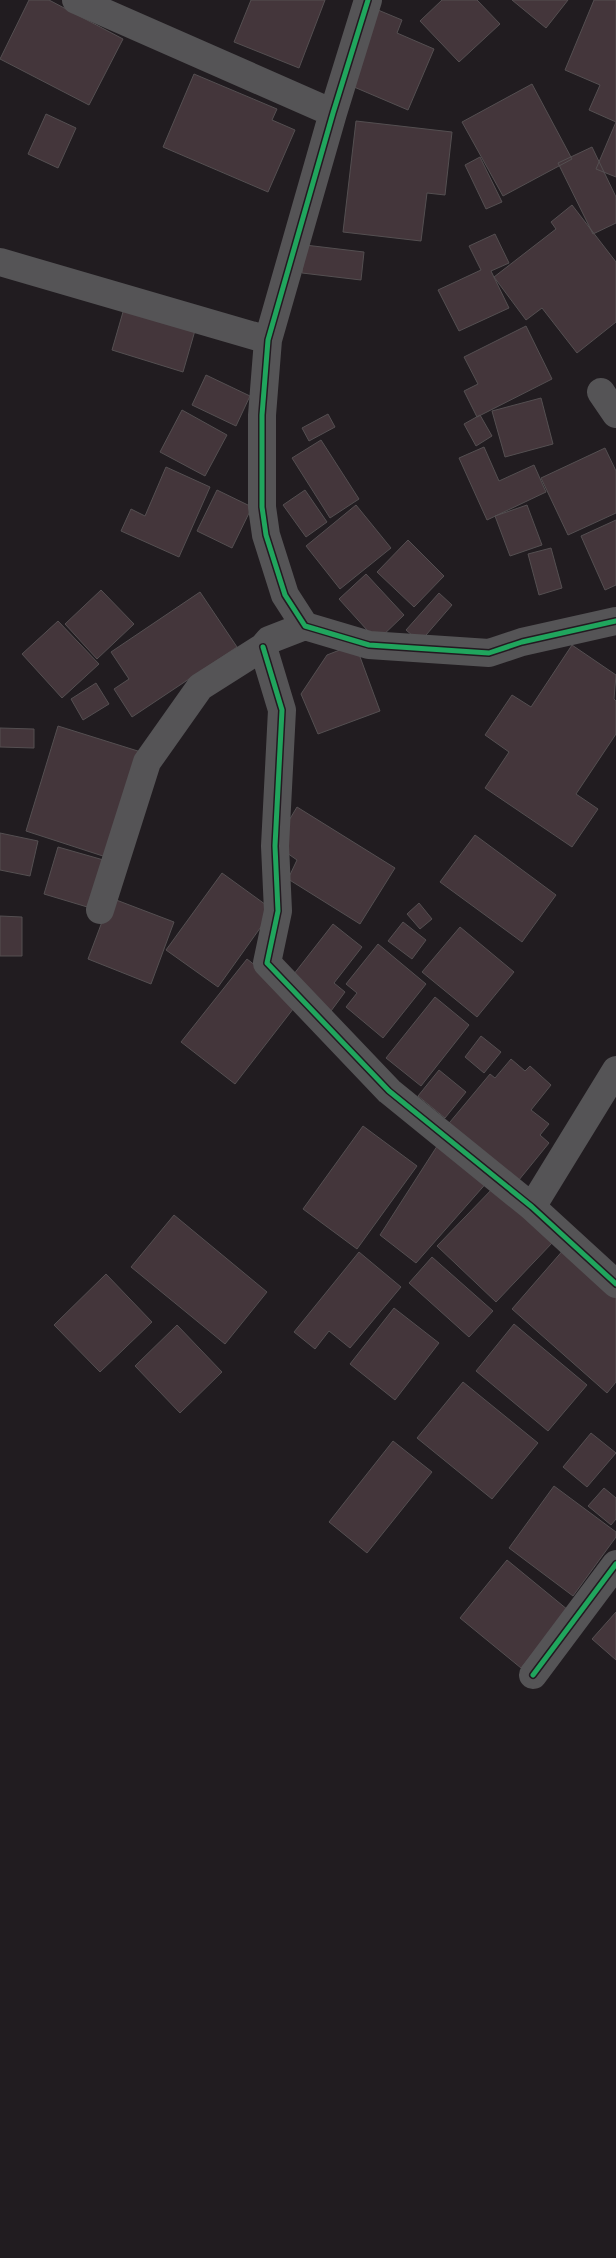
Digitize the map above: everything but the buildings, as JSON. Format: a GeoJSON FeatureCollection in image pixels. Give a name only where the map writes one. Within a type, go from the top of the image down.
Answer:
{"type":"FeatureCollection","features":[{"type":"Feature","properties":{"kind":"street"},"geometry":{"type":"LineString","coordinates":[[76,0],[333,113]]}},
{"type":"Feature","properties":{"kind":"street"},"geometry":{"type":"LineString","coordinates":[[305,626],[285,595],[266,535],[262,507],[262,415],[268,340],[333,113],[368,0]]}},
{"type":"Feature","properties":{"kind":"street"},"geometry":{"type":"LineString","coordinates":[[0,262],[268,340]]}},
{"type":"Feature","properties":{"kind":"street"},"geometry":{"type":"LineString","coordinates":[[100,910],[147,762],[200,687],[263,648],[269,640],[305,626],[369,645],[489,653],[522,642],[616,621]]}},
{"type":"Feature","properties":{"kind":"street"},"geometry":{"type":"LineString","coordinates":[[263,648],[282,710],[275,846],[278,911],[267,963],[389,1091],[532,1207],[616,1284]]}},
{"type":"Feature","properties":{"kind":"street"},"geometry":{"type":"LineString","coordinates":[[532,1207],[616,1070]]}},
{"type":"Feature","properties":{"kind":"street"},"geometry":{"type":"LineString","coordinates":[[533,1676],[616,1564]]}},
{"type":"Feature","properties":{"kind":"cycle path"},"geometry":{"type":"LineString","coordinates":[[368,0],[333,113],[268,340],[262,415],[262,507],[266,535],[285,595],[305,626],[369,645],[489,653],[522,642],[616,621]]}},
{"type":"Feature","properties":{"kind":"cycle path"},"geometry":{"type":"LineString","coordinates":[[263,647],[282,710],[275,846],[278,911],[267,963],[389,1091],[532,1207],[616,1284]]}},
{"type":"Feature","properties":{"kind":"cycle path"},"geometry":{"type":"LineString","coordinates":[[533,1675],[616,1564]]}}]}
